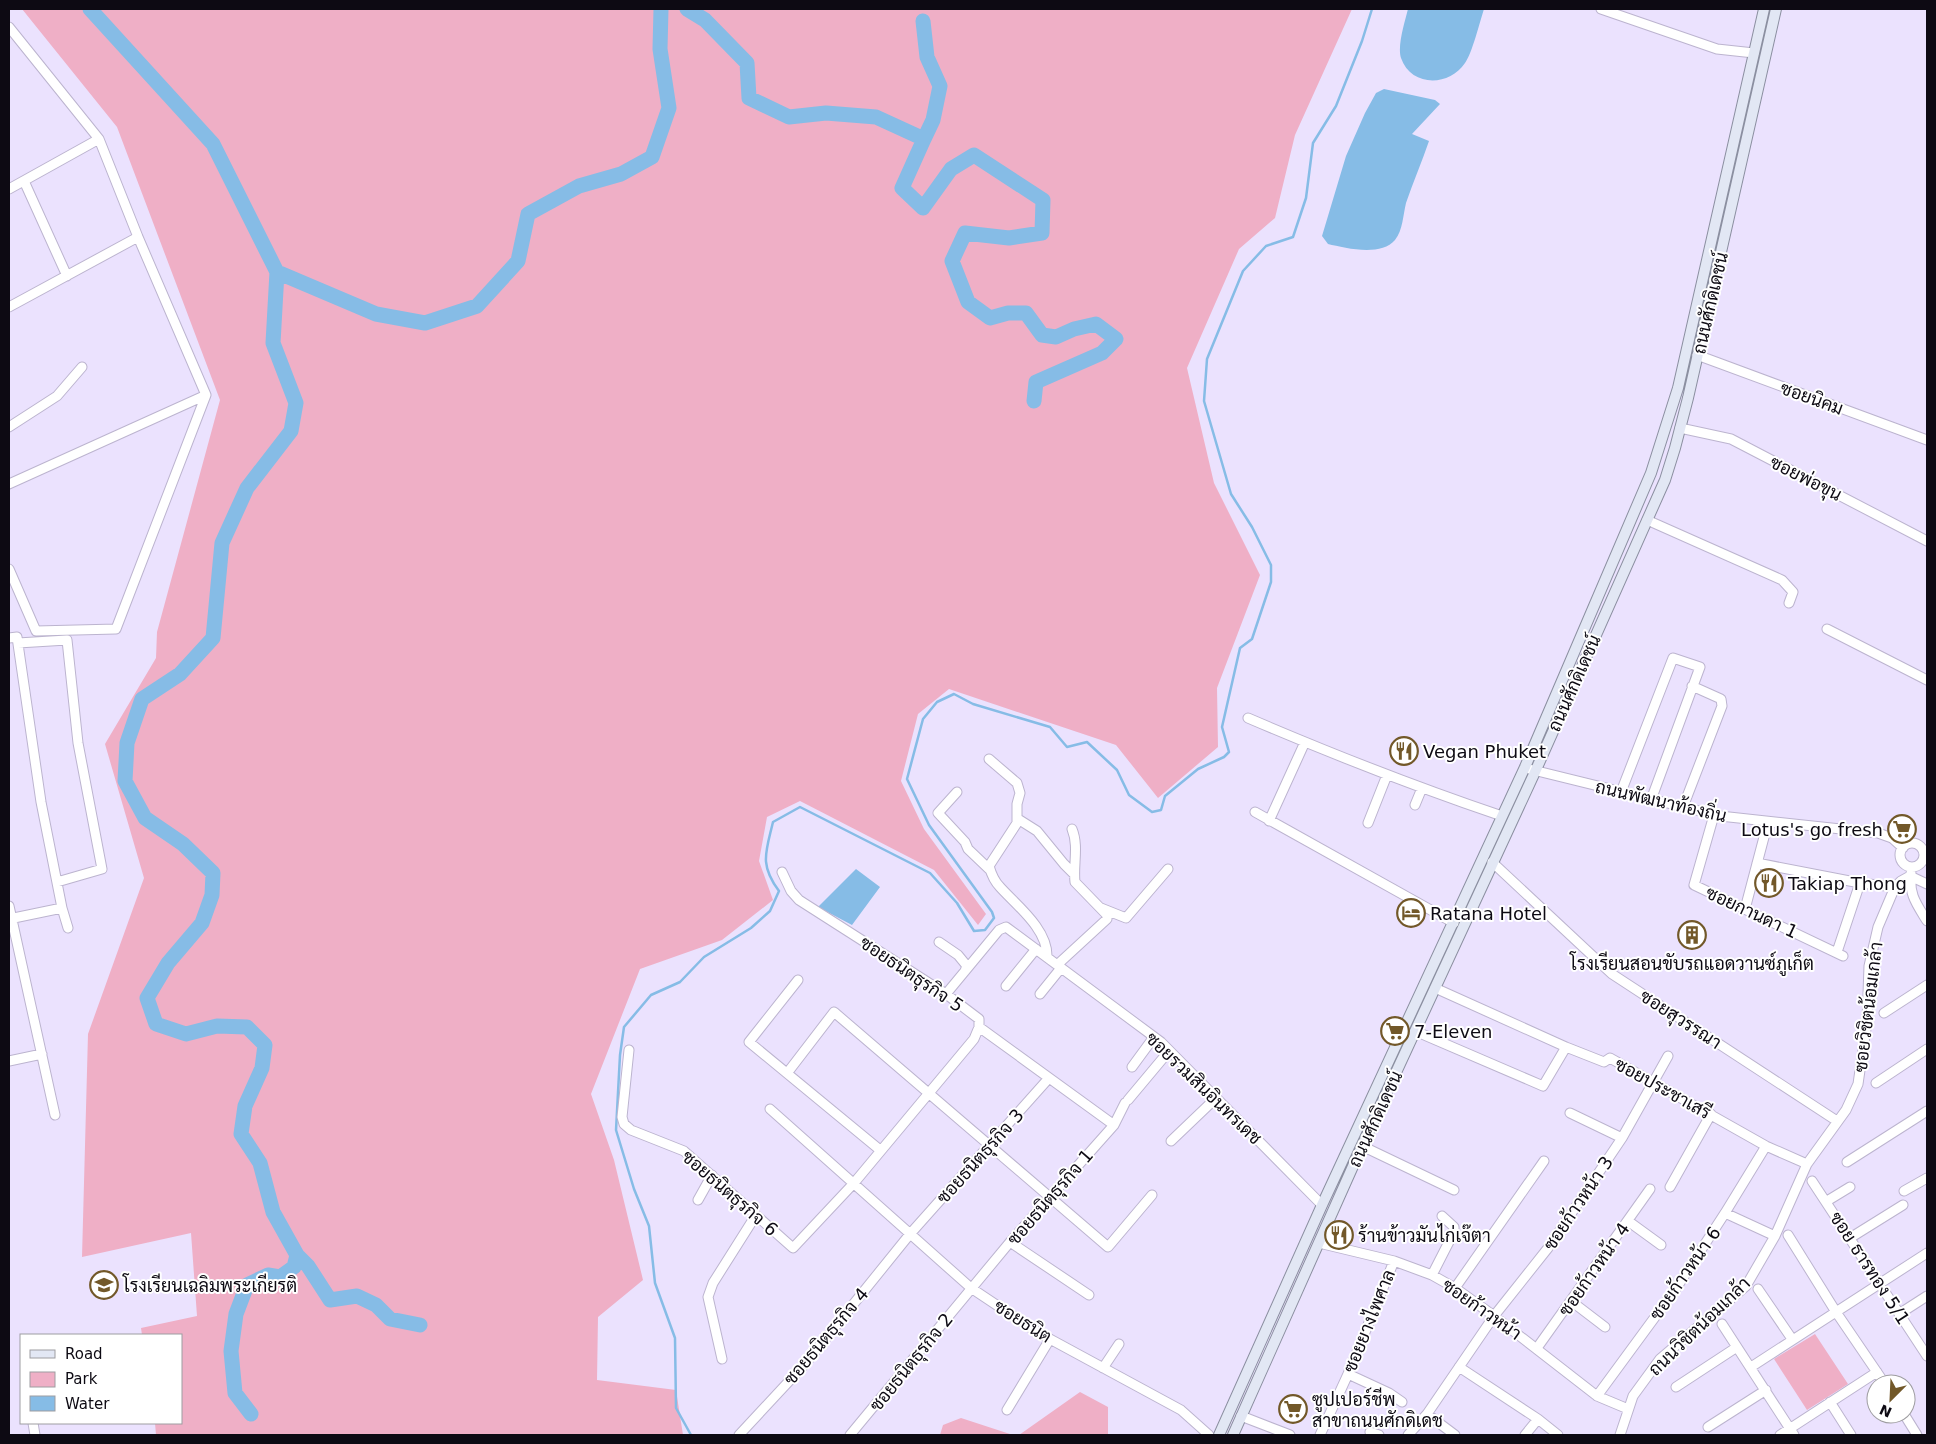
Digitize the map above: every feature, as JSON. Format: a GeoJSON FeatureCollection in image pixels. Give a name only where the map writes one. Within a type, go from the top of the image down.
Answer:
{"type":"FeatureCollection","features":[{"type":"Feature","properties":{"kind":"main road","name":"ถนนศักดิเดชน์"},"geometry":{"type":"LineString","coordinates":[[1233,1435],[1435,988],[1502,816],[1651,473],[1678,388],[1764,9]]}},
{"type":"Feature","properties":{"kind":"main road","name":"ถนนศักดิเดชน์"},"geometry":{"type":"LineString","coordinates":[[1219,1435],[1322,1205],[1454,923],[1492,862],[1535,772],[1665,480],[1680,428],[1697,356],[1776,9]]}},
{"type":"Feature","properties":{"kind":"street"},"geometry":{"type":"LineString","coordinates":[[1601,9],[1717,49],[1754,53]]}},
{"type":"Feature","properties":{"kind":"street"},"geometry":{"type":"LineString","coordinates":[[9,27],[99,139],[138,237],[206,395],[116,629],[36,632],[9,569]]}},
{"type":"Feature","properties":{"kind":"street"},"geometry":{"type":"LineString","coordinates":[[9,189],[99,139]]}},
{"type":"Feature","properties":{"kind":"street"},"geometry":{"type":"LineString","coordinates":[[24,180],[67,276]]}},
{"type":"Feature","properties":{"kind":"street"},"geometry":{"type":"LineString","coordinates":[[9,307],[138,237]]}},
{"type":"Feature","properties":{"kind":"street","name":"ซอยนิคม"},"geometry":{"type":"LineString","coordinates":[[1697,356],[1927,440]]}},
{"type":"Feature","properties":{"kind":"street"},"geometry":{"type":"LineString","coordinates":[[9,428],[57,396],[82,367]]}},
{"type":"Feature","properties":{"kind":"street"},"geometry":{"type":"LineString","coordinates":[[9,484],[206,395]]}},
{"type":"Feature","properties":{"kind":"street","name":"ซอยพ่อขุน"},"geometry":{"type":"LineString","coordinates":[[1680,428],[1731,439],[1927,541]]}},
{"type":"Feature","properties":{"kind":"street"},"geometry":{"type":"LineString","coordinates":[[1647,520],[1782,580],[1793,592],[1789,603]]}},
{"type":"Feature","properties":{"kind":"street"},"geometry":{"type":"LineString","coordinates":[[1827,629],[1927,680]]}},
{"type":"Feature","properties":{"kind":"street"},"geometry":{"type":"LineString","coordinates":[[9,638],[17,637],[41,802],[62,908],[68,928]]}},
{"type":"Feature","properties":{"kind":"street"},"geometry":{"type":"LineString","coordinates":[[18,643],[67,640],[78,743],[102,869],[57,882]]}},
{"type":"Feature","properties":{"kind":"street"},"geometry":{"type":"LineString","coordinates":[[1621,792],[1673,658],[1700,668],[1651,800]]}},
{"type":"Feature","properties":{"kind":"street"},"geometry":{"type":"LineString","coordinates":[[1683,807],[1722,706],[1721,700],[1692,686]]}},
{"type":"Feature","properties":{"kind":"street"},"geometry":{"type":"LineString","coordinates":[[1248,718],[1387,775],[1502,816]]}},
{"type":"Feature","properties":{"kind":"street"},"geometry":{"type":"LineString","coordinates":[[1269,821],[1305,742]]}},
{"type":"Feature","properties":{"kind":"street"},"geometry":{"type":"LineString","coordinates":[[989,759],[1017,783],[1020,793],[1017,804],[1018,819],[1016,825],[990,862],[990,870]]}},
{"type":"Feature","properties":{"kind":"street","name":"ถนนพัฒนาท้องถิ่น"},"geometry":{"type":"LineString","coordinates":[[1524,767],[1535,772],[1714,815],[1878,833],[1892,838],[1903,848]]}},
{"type":"Feature","properties":{"kind":"street"},"geometry":{"type":"LineString","coordinates":[[1368,823],[1387,775]]}},
{"type":"Feature","properties":{"kind":"street"},"geometry":{"type":"LineString","coordinates":[[1415,805],[1422,788]]}},
{"type":"Feature","properties":{"kind":"street"},"geometry":{"type":"LineString","coordinates":[[957,792],[938,813],[965,842],[968,849],[990,870],[999,886],[1028,914],[1041,936],[1047,950],[1047,957]]}},
{"type":"Feature","properties":{"kind":"street"},"geometry":{"type":"LineString","coordinates":[[1255,812],[1454,923]]}},
{"type":"Feature","properties":{"kind":"street","name":"ซอยกานดา 1"},"geometry":{"type":"LineString","coordinates":[[1714,815],[1694,885],[1840,954],[1860,883]]}},
{"type":"Feature","properties":{"kind":"street"},"geometry":{"type":"LineString","coordinates":[[1018,819],[1037,831],[1074,874]]}},
{"type":"Feature","properties":{"kind":"street"},"geometry":{"type":"LineString","coordinates":[[1744,909],[1768,822]]}},
{"type":"Feature","properties":{"kind":"street"},"geometry":{"type":"LineString","coordinates":[[1040,994],[1059,966],[1106,921],[1107,915],[1075,882],[1076,845],[1072,829]]}},
{"type":"Feature","properties":{"kind":"street"},"geometry":{"type":"LineString","coordinates":[[1757,863],[1860,883],[1895,887],[1901,881],[1911,872],[1917,866],[1922,862],[1925,856],[1926,848],[1914,843],[1908,844],[1903,848],[1900,854],[1901,860],[1911,872],[1927,884]]}},
{"type":"Feature","properties":{"kind":"street","name":"ซอยสุวรรณา"},"geometry":{"type":"LineString","coordinates":[[1492,862],[1612,974],[1837,1121]]}},
{"type":"Feature","properties":{"kind":"street"},"geometry":{"type":"LineString","coordinates":[[1100,908],[1126,918],[1168,868]]}},
{"type":"Feature","properties":{"kind":"street","name":"ซอยธนิตธุรกิจ 5"},"geometry":{"type":"LineString","coordinates":[[782,872],[791,891],[799,900],[946,994],[979,1019],[979,1027],[974,1039],[854,1183]]}},
{"type":"Feature","properties":{"kind":"street"},"geometry":{"type":"LineString","coordinates":[[1911,872],[1910,886],[1913,898],[1927,921]]}},
{"type":"Feature","properties":{"kind":"street","name":"ซอยวิชิตน้อมเกล้า"},"geometry":{"type":"LineString","coordinates":[[1807,1164],[1846,1110],[1858,1084],[1867,1022],[1866,966],[1878,927],[1895,887]]}},
{"type":"Feature","properties":{"kind":"street"},"geometry":{"type":"LineString","coordinates":[[9,906],[10,918],[55,1115]]}},
{"type":"Feature","properties":{"kind":"street"},"geometry":{"type":"LineString","coordinates":[[10,918],[62,908]]}},
{"type":"Feature","properties":{"kind":"street","name":"ซอยรวมสินอินทรเดช"},"geometry":{"type":"LineString","coordinates":[[965,971],[999,930],[1006,927],[1154,1037],[1322,1205]]}},
{"type":"Feature","properties":{"kind":"street"},"geometry":{"type":"LineString","coordinates":[[939,942],[960,957],[967,966],[946,994]]}},
{"type":"Feature","properties":{"kind":"street"},"geometry":{"type":"LineString","coordinates":[[1006,986],[1036,949]]}},
{"type":"Feature","properties":{"kind":"street"},"geometry":{"type":"LineString","coordinates":[[798,980],[749,1042],[788,1072],[880,1150]]}},
{"type":"Feature","properties":{"kind":"street"},"geometry":{"type":"LineString","coordinates":[[1884,1013],[1927,985]]}},
{"type":"Feature","properties":{"kind":"street","name":"ซอยประชาเสรี"},"geometry":{"type":"LineString","coordinates":[[1435,988],[1566,1047],[1604,1062],[1610,1058],[1766,1146],[1807,1164]]}},
{"type":"Feature","properties":{"kind":"street"},"geometry":{"type":"LineString","coordinates":[[788,1072],[834,1012],[1108,1247],[1152,1195]]}},
{"type":"Feature","properties":{"kind":"street"},"geometry":{"type":"LineString","coordinates":[[979,1027],[1114,1124]]}},
{"type":"Feature","properties":{"kind":"street"},"geometry":{"type":"LineString","coordinates":[[1415,1031],[1544,1086],[1566,1047]]}},
{"type":"Feature","properties":{"kind":"street"},"geometry":{"type":"LineString","coordinates":[[1132,1067],[1154,1037]]}},
{"type":"Feature","properties":{"kind":"street"},"geometry":{"type":"LineString","coordinates":[[1876,1083],[1927,1049]]}},
{"type":"Feature","properties":{"kind":"street","name":"ซอยธนิตธุรกิจ 6"},"geometry":{"type":"LineString","coordinates":[[628,1050],[622,1117],[624,1124],[631,1130],[684,1150],[793,1248],[854,1183]]}},
{"type":"Feature","properties":{"kind":"street","name":"ซอยธนิตธุรกิจ 1"},"geometry":{"type":"LineString","coordinates":[[971,1288],[1114,1124],[1127,1102],[1169,1051]]}},
{"type":"Feature","properties":{"kind":"street"},"geometry":{"type":"LineString","coordinates":[[9,1061],[42,1054]]}},
{"type":"Feature","properties":{"kind":"street","name":"ซอยก้าวหน้า 3"},"geometry":{"type":"LineString","coordinates":[[1408,1435],[1427,1414],[1494,1316],[1548,1248],[1622,1138],[1668,1056]]}},
{"type":"Feature","properties":{"kind":"street","name":"ซอยธนิตธุรกิจ 3"},"geometry":{"type":"LineString","coordinates":[[910,1234],[1049,1078]]}},
{"type":"Feature","properties":{"kind":"street"},"geometry":{"type":"LineString","coordinates":[[1170,1141],[1216,1098]]}},
{"type":"Feature","properties":{"kind":"street","name":"ซอยธนิต"},"geometry":{"type":"LineString","coordinates":[[770,1109],[971,1288],[1050,1339],[1181,1410],[1209,1435]]}},
{"type":"Feature","properties":{"kind":"street"},"geometry":{"type":"LineString","coordinates":[[1848,1162],[1927,1111]]}},
{"type":"Feature","properties":{"kind":"street"},"geometry":{"type":"LineString","coordinates":[[1570,1113],[1622,1138]]}},
{"type":"Feature","properties":{"kind":"street"},"geometry":{"type":"LineString","coordinates":[[1670,1187],[1711,1114]]}},
{"type":"Feature","properties":{"kind":"street"},"geometry":{"type":"LineString","coordinates":[[1362,1146],[1454,1190]]}},
{"type":"Feature","properties":{"kind":"street","name":"ซอยก้าวหน้า 6"},"geometry":{"type":"LineString","coordinates":[[1597,1396],[1677,1287],[1725,1214],[1766,1146]]}},
{"type":"Feature","properties":{"kind":"street"},"geometry":{"type":"LineString","coordinates":[[1455,1288],[1544,1161]]}},
{"type":"Feature","properties":{"kind":"street","name":"ถนนวิชิตน้อมเกล้า"},"geometry":{"type":"LineString","coordinates":[[1620,1435],[1633,1396],[1660,1359],[1746,1286],[1775,1236],[1807,1164]]}},
{"type":"Feature","properties":{"kind":"street"},"geometry":{"type":"LineString","coordinates":[[698,1200],[712,1175]]}},
{"type":"Feature","properties":{"kind":"street"},"geometry":{"type":"LineString","coordinates":[[1904,1191],[1927,1178]]}},
{"type":"Feature","properties":{"kind":"street","name":"ซอย ธารทอง 5/1"},"geometry":{"type":"LineString","coordinates":[[1812,1181],[1827,1201],[1878,1283],[1926,1352]]}},
{"type":"Feature","properties":{"kind":"street"},"geometry":{"type":"LineString","coordinates":[[1827,1201],[1850,1187]]}},
{"type":"Feature","properties":{"kind":"street","name":"ซอยก้าวหน้า 4"},"geometry":{"type":"LineString","coordinates":[[1537,1348],[1650,1189]]}},
{"type":"Feature","properties":{"kind":"street"},"geometry":{"type":"LineString","coordinates":[[1850,1238],[1902,1205]]}},
{"type":"Feature","properties":{"kind":"street"},"geometry":{"type":"LineString","coordinates":[[1725,1214],[1775,1236]]}},
{"type":"Feature","properties":{"kind":"street"},"geometry":{"type":"LineString","coordinates":[[722,1360],[708,1297],[713,1283],[756,1215]]}},
{"type":"Feature","properties":{"kind":"street"},"geometry":{"type":"LineString","coordinates":[[1432,1275],[1454,1232],[1454,1227],[1442,1216]]}},
{"type":"Feature","properties":{"kind":"street"},"geometry":{"type":"LineString","coordinates":[[1628,1220],[1661,1245]]}},
{"type":"Feature","properties":{"kind":"street","name":"ซอยธนิตธุรกิจ 4"},"geometry":{"type":"LineString","coordinates":[[739,1435],[806,1364],[910,1234]]}},
{"type":"Feature","properties":{"kind":"street"},"geometry":{"type":"LineString","coordinates":[[1780,1435],[1792,1432],[1830,1402],[1877,1372],[1836,1312],[1788,1235]]}},
{"type":"Feature","properties":{"kind":"street"},"geometry":{"type":"LineString","coordinates":[[1010,1242],[1090,1295]]}},
{"type":"Feature","properties":{"kind":"street","name":"ซอยก้าวหน้า"},"geometry":{"type":"LineString","coordinates":[[1319,1243],[1394,1261],[1432,1275],[1455,1288],[1494,1316],[1597,1396],[1628,1409]]}},
{"type":"Feature","properties":{"kind":"street"},"geometry":{"type":"LineString","coordinates":[[1750,1367],[1927,1253]]}},
{"type":"Feature","properties":{"kind":"street","name":"ซอยยางไพศาล"},"geometry":{"type":"LineString","coordinates":[[1320,1435],[1348,1374],[1394,1261]]}},
{"type":"Feature","properties":{"kind":"street","name":"ซอยธนิตธุรกิจ 2"},"geometry":{"type":"LineString","coordinates":[[850,1435],[971,1288]]}},
{"type":"Feature","properties":{"kind":"street"},"geometry":{"type":"LineString","coordinates":[[1758,1289],[1792,1339]]}},
{"type":"Feature","properties":{"kind":"street"},"geometry":{"type":"LineString","coordinates":[[1899,1314],[1927,1296]]}},
{"type":"Feature","properties":{"kind":"street"},"geometry":{"type":"LineString","coordinates":[[1571,1301],[1605,1327]]}},
{"type":"Feature","properties":{"kind":"street"},"geometry":{"type":"LineString","coordinates":[[1722,1324],[1792,1432]]}},
{"type":"Feature","properties":{"kind":"street"},"geometry":{"type":"LineString","coordinates":[[1006,1410],[1050,1339]]}},
{"type":"Feature","properties":{"kind":"street"},"geometry":{"type":"LineString","coordinates":[[1103,1368],[1119,1344]]}},
{"type":"Feature","properties":{"kind":"street"},"geometry":{"type":"LineString","coordinates":[[1676,1387],[1737,1347]]}},
{"type":"Feature","properties":{"kind":"street"},"geometry":{"type":"LineString","coordinates":[[1459,1367],[1558,1435]]}},
{"type":"Feature","properties":{"kind":"street"},"geometry":{"type":"LineString","coordinates":[[1348,1374],[1389,1393],[1402,1402]]}},
{"type":"Feature","properties":{"kind":"street"},"geometry":{"type":"LineString","coordinates":[[1708,1426],[1766,1390]]}},
{"type":"Feature","properties":{"kind":"street"},"geometry":{"type":"LineString","coordinates":[[1830,1402],[1851,1435]]}},
{"type":"Feature","properties":{"kind":"street"},"geometry":{"type":"LineString","coordinates":[[1427,1414],[1455,1435]]}},
{"type":"Feature","properties":{"kind":"street"},"geometry":{"type":"LineString","coordinates":[[1241,1416],[1290,1435]]}},
{"type":"Feature","properties":{"kind":"street"},"geometry":{"type":"LineString","coordinates":[[1526,1435],[1538,1420]]}},
{"type":"Feature","properties":{"kind":"street"},"geometry":{"type":"LineString","coordinates":[[1910,1424],[1917,1435]]}},
{"type":"Feature","properties":{"kind":"green space"},"geometry":{"type":"Polygon","coordinates":[[[22,9],[1352,9],[1295,135],[1275,218],[1239,249],[1187,368],[1214,483],[1260,575],[1217,688],[1218,747],[1158,798],[1116,745],[949,689],[918,714],[901,781],[924,829],[986,914],[978,925],[934,870],[800,801],[767,817],[759,861],[773,900],[722,940],[640,969],[591,1094],[614,1160],[643,1280],[598,1317],[597,1380],[676,1390],[683,1435],[156,1435],[155,1424],[182,1424],[182,1334],[142,1334],[141,1328],[197,1316],[191,1233],[82,1257],[88,1034],[144,878],[105,744],[156,658],[157,632],[220,400],[117,127],[22,9]]]}},
{"type":"Feature","properties":{"kind":"green space"},"geometry":{"type":"Polygon","coordinates":[[[1815,1334],[1848,1384],[1807,1410],[1774,1359],[1815,1334]]]}},
{"type":"Feature","properties":{"kind":"green space"},"geometry":{"type":"Polygon","coordinates":[[[1080,1392],[1108,1407],[1108,1435],[1019,1435],[1080,1392]]]}},
{"type":"Feature","properties":{"kind":"green space"},"geometry":{"type":"Polygon","coordinates":[[[961,1418],[1013,1435],[940,1435],[943,1425],[961,1418]]]}},
{"type":"Feature","properties":{"kind":"water"},"geometry":{"type":"Polygon","coordinates":[[[1408,9],[1484,9],[1470,52],[1465,63],[1458,71],[1440,80],[1431,80],[1421,79],[1406,68],[1401,58],[1400,47],[1408,9]]]}},
{"type":"Feature","properties":{"kind":"water"},"geometry":{"type":"Polygon","coordinates":[[[1384,89],[1435,100],[1440,104],[1412,134],[1429,141],[1406,203],[1400,232],[1389,245],[1372,250],[1328,244],[1322,236],[1346,156],[1376,93],[1384,89]]]}},
{"type":"Feature","properties":{"kind":"water"},"geometry":{"type":"Polygon","coordinates":[[[856,869],[880,887],[852,925],[818,907],[856,869]]]}},
{"type":"Feature","properties":{"kind":"waterway"},"geometry":{"type":"LineString","coordinates":[[90,9],[213,144],[277,272],[273,343],[296,403],[291,431],[247,488],[222,543],[213,638],[180,674],[142,699],[127,743],[125,781],[145,818],[183,844],[213,873],[212,895],[202,923],[168,963],[147,998],[156,1024],[186,1034],[217,1026],[247,1027],[265,1045],[262,1068],[245,1106],[241,1134],[260,1163],[273,1212],[297,1255],[294,1267],[280,1277],[268,1275],[247,1285],[236,1314],[231,1351],[235,1393],[251,1414]]}},
{"type":"Feature","properties":{"kind":"waterway"},"geometry":{"type":"LineString","coordinates":[[277,272],[376,314],[425,323],[477,306],[518,261],[528,214],[579,186],[621,174],[652,157],[669,108],[660,49],[661,9]]}},
{"type":"Feature","properties":{"kind":"waterway"},"geometry":{"type":"LineString","coordinates":[[687,9],[705,20],[747,63],[749,98],[789,117],[826,113],[876,117],[924,139],[902,188],[923,208],[951,169],[974,155],[1043,200],[1042,233],[1009,238],[965,233],[952,261],[968,302],[990,318],[1008,313],[1026,313],[1042,335],[1056,337],[1074,329],[1096,324],[1116,339],[1102,353],[1036,382],[1034,401]]}},
{"type":"Feature","properties":{"kind":"waterway"},"geometry":{"type":"LineString","coordinates":[[691,1435],[676,1408],[675,1338],[655,1283],[649,1226],[634,1189],[616,1130],[620,1055],[624,1027],[651,995],[680,982],[704,957],[751,928],[770,911],[779,891],[766,865],[773,822],[800,807],[930,873],[957,903],[974,931],[985,930],[994,918],[992,912],[929,825],[907,779],[923,719],[937,702],[954,694],[973,704],[1050,727],[1067,747],[1087,742],[1117,770],[1129,795],[1152,812],[1161,810],[1165,796],[1198,769],[1224,757],[1229,752],[1222,727],[1240,648],[1252,639],[1271,582],[1271,565],[1252,527],[1231,494],[1204,401],[1207,359],[1243,271],[1266,246],[1293,237],[1306,198],[1313,143],[1336,106],[1362,41],[1372,9]]}},
{"type":"Feature","properties":{"kind":"waterway"},"geometry":{"type":"LineString","coordinates":[[923,21],[927,57],[940,86],[933,120],[924,139]]}},
{"type":"Feature","properties":{"kind":"waterway"},"geometry":{"type":"LineString","coordinates":[[297,1255],[308,1266],[330,1300],[357,1296],[376,1305],[390,1319],[420,1325]]}},
{"type":"Feature","properties":{"kind":"place","name":"Vegan Phuket"},"geometry":{"type":"Point","coordinates":[1404,751]}},
{"type":"Feature","properties":{"kind":"place","name":"Lotus's go fresh"},"geometry":{"type":"Point","coordinates":[1902,829]}},
{"type":"Feature","properties":{"kind":"place","name":"Takiap Thong"},"geometry":{"type":"Point","coordinates":[1769,883]}},
{"type":"Feature","properties":{"kind":"place","name":"Ratana Hotel"},"geometry":{"type":"Point","coordinates":[1411,913]}},
{"type":"Feature","properties":{"kind":"place","name":"โรงเรียนสอนขับรถแอดวานซ์ภูเก็ต"},"geometry":{"type":"Point","coordinates":[1692,935]}},
{"type":"Feature","properties":{"kind":"place","name":"7-Eleven"},"geometry":{"type":"Point","coordinates":[1395,1031]}},
{"type":"Feature","properties":{"kind":"place","name":"ร้านข้าวมันไก่เจ๊ตา"},"geometry":{"type":"Point","coordinates":[1339,1235]}},
{"type":"Feature","properties":{"kind":"place","name":"โรงเรียนเฉลิมพระเกียรติ"},"geometry":{"type":"Point","coordinates":[104,1285]}},
{"type":"Feature","properties":{"kind":"place","name":"ซูปเปอร์ชีพ สาขาถนนศักดิเดช"},"geometry":{"type":"Point","coordinates":[1293,1409]}}]}
